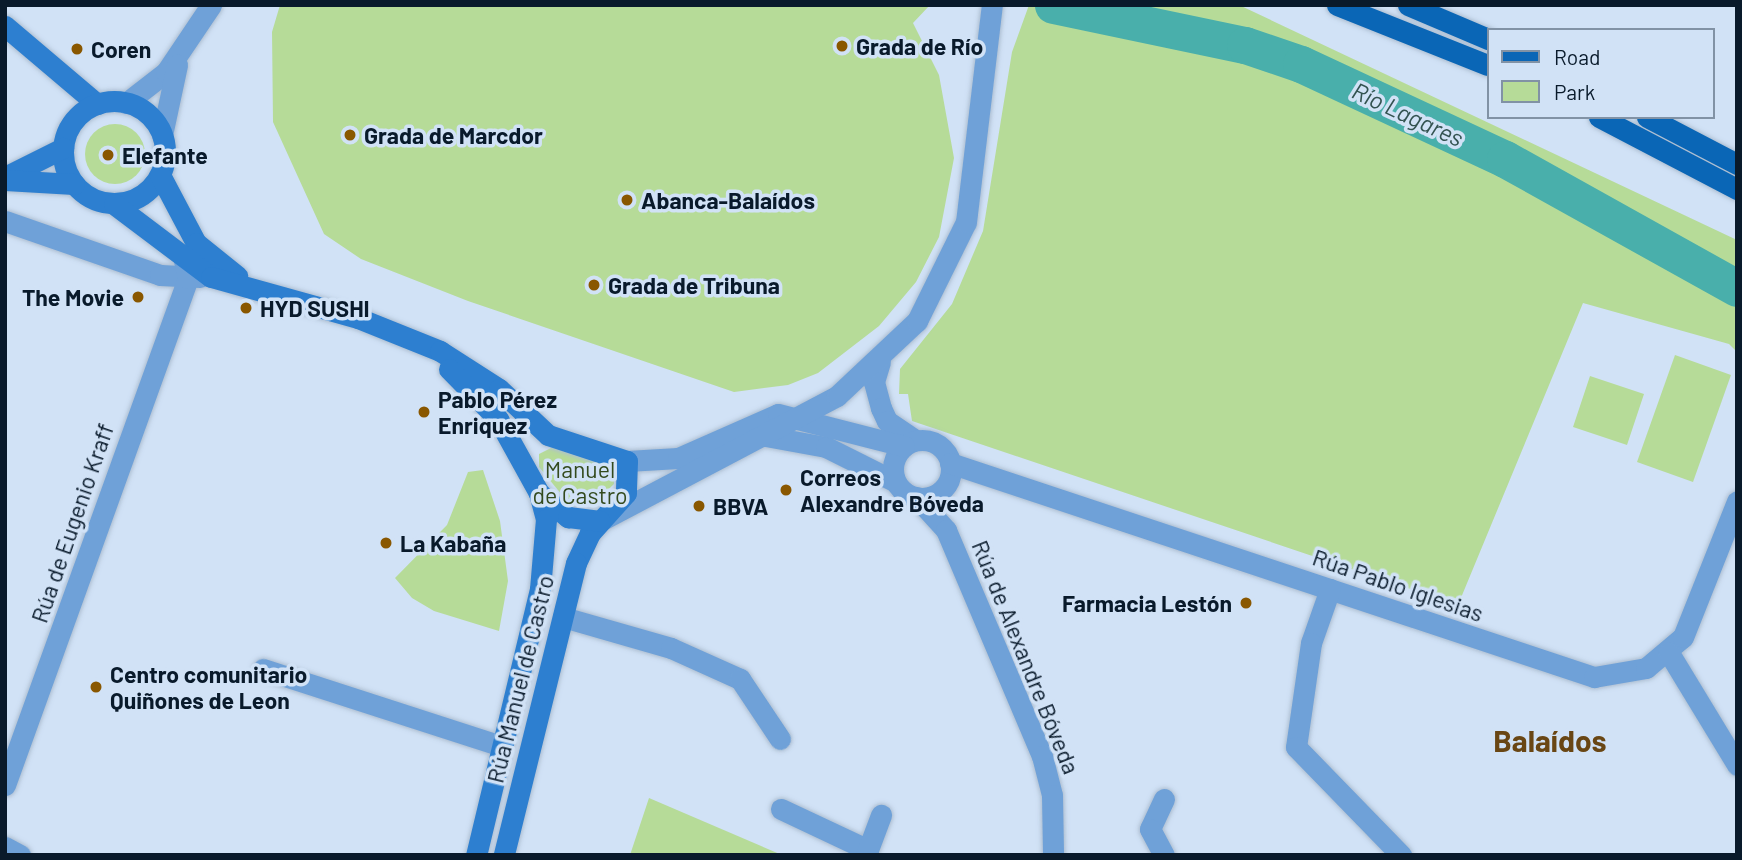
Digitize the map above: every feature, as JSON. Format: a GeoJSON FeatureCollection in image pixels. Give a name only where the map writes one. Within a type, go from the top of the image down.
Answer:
{"type":"FeatureCollection","features":[{"type":"Feature","properties":{"kind":"main road"},"geometry":{"type":"LineString","coordinates":[[1337,5],[1486,64]]}},
{"type":"Feature","properties":{"kind":"main road"},"geometry":{"type":"LineString","coordinates":[[1408,5],[1486,38]]}},
{"type":"Feature","properties":{"kind":"main road"},"geometry":{"type":"LineString","coordinates":[[5,26],[97,104]]}},
{"type":"Feature","properties":{"kind":"main road"},"geometry":{"type":"LineString","coordinates":[[5,178],[63,148],[77,117],[97,104],[126,103],[142,109],[162,135],[160,175],[196,243],[213,261],[257,286]]}},
{"type":"Feature","properties":{"kind":"main road"},"geometry":{"type":"LineString","coordinates":[[1603,119],[1737,189]]}},
{"type":"Feature","properties":{"kind":"main road"},"geometry":{"type":"LineString","coordinates":[[1651,119],[1737,164]]}},
{"type":"Feature","properties":{"kind":"main road"},"geometry":{"type":"LineString","coordinates":[[63,148],[74,184]]}},
{"type":"Feature","properties":{"kind":"main road"},"geometry":{"type":"LineString","coordinates":[[114,204],[141,196],[160,175]]}},
{"type":"Feature","properties":{"kind":"main road"},"geometry":{"type":"LineString","coordinates":[[5,178],[74,184],[114,204],[185,268],[211,277],[257,286],[389,330],[464,366],[548,435],[627,461],[626,493],[600,521],[568,517],[539,493],[498,419],[466,383],[389,330]]}},
{"type":"Feature","properties":{"kind":"main road"},"geometry":{"type":"LineString","coordinates":[[526,468],[530,449],[548,435]]}},
{"type":"Feature","properties":{"kind":"main road","name":"Rúa Manuel de Castro"},"geometry":{"type":"LineString","coordinates":[[476,855],[545,561],[539,493]]}},
{"type":"Feature","properties":{"kind":"main road","name":"Rúa Manuel de Castro"},"geometry":{"type":"LineString","coordinates":[[504,855],[582,547],[600,521]]}},
{"type":"Feature","properties":{"kind":"street"},"geometry":{"type":"LineString","coordinates":[[162,135],[169,84],[182,53],[211,5]]}},
{"type":"Feature","properties":{"kind":"street","name":"Rúa Manuel de Castro"},"geometry":{"type":"LineString","coordinates":[[600,521],[758,435],[798,417],[880,362],[929,304],[966,222],[992,5]]}},
{"type":"Feature","properties":{"kind":"street"},"geometry":{"type":"LineString","coordinates":[[126,103],[153,86],[182,53]]}},
{"type":"Feature","properties":{"kind":"street"},"geometry":{"type":"LineString","coordinates":[[5,221],[160,275],[185,268]]}},
{"type":"Feature","properties":{"kind":"street","name":"Rúa de Eugenio Kraff"},"geometry":{"type":"LineString","coordinates":[[5,785],[185,268]]}},
{"type":"Feature","properties":{"kind":"street"},"geometry":{"type":"LineString","coordinates":[[880,362],[874,382],[881,408],[910,443]]}},
{"type":"Feature","properties":{"kind":"street"},"geometry":{"type":"LineString","coordinates":[[627,461],[664,462],[766,415],[798,417],[910,443],[933,442],[950,470],[932,496],[916,497],[896,482],[826,447],[758,435]]}},
{"type":"Feature","properties":{"kind":"street"},"geometry":{"type":"LineString","coordinates":[[896,482],[894,459],[910,443]]}},
{"type":"Feature","properties":{"kind":"street","name":"Rúa de Alexandre Bóveda"},"geometry":{"type":"LineString","coordinates":[[943,522],[950,470]]}},
{"type":"Feature","properties":{"kind":"street","name":"Rúa Pablo Iglesias"},"geometry":{"type":"LineString","coordinates":[[950,470],[1330,589],[1572,673],[1621,676],[1669,653],[1695,617],[1737,501]]}},
{"type":"Feature","properties":{"kind":"street","name":"Rúa de Alexandre Bóveda"},"geometry":{"type":"LineString","coordinates":[[916,497],[943,522],[1049,774],[1054,855]]}},
{"type":"Feature","properties":{"kind":"street"},"geometry":{"type":"LineString","coordinates":[[1330,589],[1311,643],[1296,747],[1401,855]]}},
{"type":"Feature","properties":{"kind":"street"},"geometry":{"type":"LineString","coordinates":[[563,617],[671,648],[734,676],[779,739]]}},
{"type":"Feature","properties":{"kind":"street"},"geometry":{"type":"LineString","coordinates":[[1669,653],[1737,765]]}},
{"type":"Feature","properties":{"kind":"street","name":"Rúa Manuel de Castro"},"geometry":{"type":"LineString","coordinates":[[263,669],[502,746]]}},
{"type":"Feature","properties":{"kind":"street"},"geometry":{"type":"LineString","coordinates":[[1164,799],[1150,829],[1164,855]]}},
{"type":"Feature","properties":{"kind":"street"},"geometry":{"type":"LineString","coordinates":[[781,809],[867,852],[881,815]]}},
{"type":"Feature","properties":{"kind":"street"},"geometry":{"type":"LineString","coordinates":[[5,847],[20,855]]}},
{"type":"Feature","properties":{"kind":"green space","name":"Abanca-Balaídos"},"geometry":{"type":"Polygon","coordinates":[[[280,5],[930,5],[913,23],[939,75],[954,158],[939,237],[916,282],[879,326],[818,373],[788,385],[734,392],[468,301],[361,259],[324,234],[273,122],[272,32],[280,5]]]}},
{"type":"Feature","properties":{"kind":"green space"},"geometry":{"type":"Polygon","coordinates":[[[1029,5],[1239,5],[1737,240],[1737,352],[1729,344],[1583,303],[1458,605],[912,421],[908,394],[899,394],[900,369],[952,304],[983,231],[1012,52],[1029,5]]]}},
{"type":"Feature","properties":{"kind":"green space"},"geometry":{"type":"Polygon","coordinates":[[[115,124],[136,133],[145,154],[136,175],[115,184],[94,175],[85,154],[94,133],[115,124]]]}},
{"type":"Feature","properties":{"kind":"green space"},"geometry":{"type":"Polygon","coordinates":[[[1675,355],[1731,375],[1693,482],[1637,462],[1675,355]]]}},
{"type":"Feature","properties":{"kind":"green space"},"geometry":{"type":"Polygon","coordinates":[[[1590,376],[1644,394],[1627,445],[1573,427],[1590,376]]]}},
{"type":"Feature","properties":{"kind":"green space","name":"Manuel de Castro"},"geometry":{"type":"Polygon","coordinates":[[[555,446],[614,468],[614,484],[593,504],[571,506],[539,467],[539,454],[555,446]]]}},
{"type":"Feature","properties":{"kind":"green space"},"geometry":{"type":"Polygon","coordinates":[[[483,470],[500,521],[508,581],[499,631],[434,611],[412,598],[395,578],[447,525],[468,472],[483,470]]]}},
{"type":"Feature","properties":{"kind":"green space"},"geometry":{"type":"Polygon","coordinates":[[[649,798],[782,855],[630,855],[649,798]]]}},
{"type":"Feature","properties":{"kind":"waterway","name":"Río Lagares"},"geometry":{"type":"LineString","coordinates":[[1053,5],[1245,45],[1301,64],[1505,159],[1737,288]]}},
{"type":"Feature","properties":{"kind":"place","name":"Grada de Río"},"geometry":{"type":"Point","coordinates":[842,46]}},
{"type":"Feature","properties":{"kind":"place","name":"Coren"},"geometry":{"type":"Point","coordinates":[77,49]}},
{"type":"Feature","properties":{"kind":"place","name":"Grada de Marcdor"},"geometry":{"type":"Point","coordinates":[350,135]}},
{"type":"Feature","properties":{"kind":"place","name":"Elefante"},"geometry":{"type":"Point","coordinates":[108,155]}},
{"type":"Feature","properties":{"kind":"place","name":"Abanca-Balaídos"},"geometry":{"type":"Point","coordinates":[627,200]}},
{"type":"Feature","properties":{"kind":"place","name":"Grada de Tribuna"},"geometry":{"type":"Point","coordinates":[594,285]}},
{"type":"Feature","properties":{"kind":"place","name":"The Movie"},"geometry":{"type":"Point","coordinates":[138,297]}},
{"type":"Feature","properties":{"kind":"place","name":"HYD SUSHI"},"geometry":{"type":"Point","coordinates":[246,308]}},
{"type":"Feature","properties":{"kind":"place","name":"Pablo Pérez Enriquez"},"geometry":{"type":"Point","coordinates":[424,412]}},
{"type":"Feature","properties":{"kind":"place","name":"Correos Alexandre Bóveda"},"geometry":{"type":"Point","coordinates":[786,490]}},
{"type":"Feature","properties":{"kind":"place","name":"BBVA"},"geometry":{"type":"Point","coordinates":[699,506]}},
{"type":"Feature","properties":{"kind":"place","name":"La Kabaña"},"geometry":{"type":"Point","coordinates":[386,543]}},
{"type":"Feature","properties":{"kind":"place","name":"Farmacia Lestón"},"geometry":{"type":"Point","coordinates":[1246,603]}},
{"type":"Feature","properties":{"kind":"place","name":"Centro comunitario Quiñones de Leon"},"geometry":{"type":"Point","coordinates":[96,687]}},
{"type":"Feature","properties":{"kind":"district","name":"Balaídos"},"geometry":{"type":"Point","coordinates":[1550,740]}}]}
